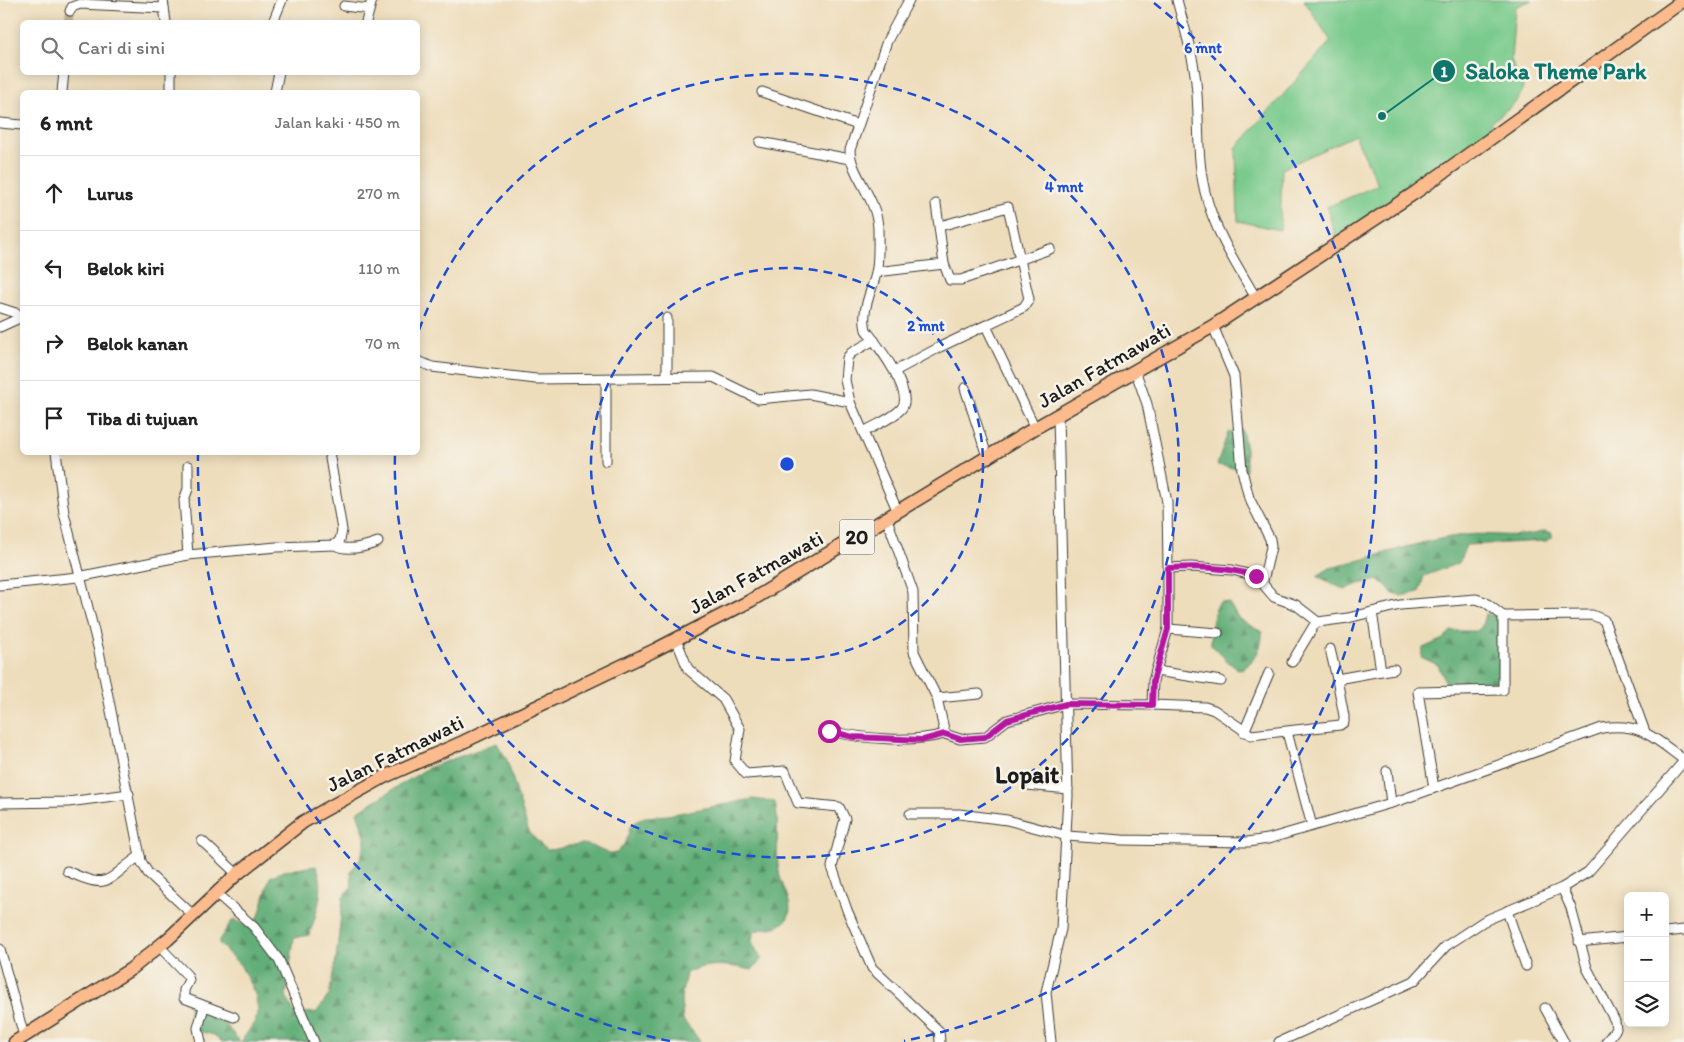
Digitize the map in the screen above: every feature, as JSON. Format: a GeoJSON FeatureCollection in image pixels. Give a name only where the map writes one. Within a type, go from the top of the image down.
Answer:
{"type":"FeatureCollection","features":[{"type":"Feature","properties":{"kind":"highway","name":"Jalan Fatmawati"},"geometry":{"type":"LineString","coordinates":[[20,1039],[131,969],[159,946],[237,874],[303,822],[384,777],[463,742],[750,601],[1035,428],[1213,326],[1416,192],[1592,68],[1684,0]]}},
{"type":"Feature","properties":{"kind":"street"},"geometry":{"type":"LineString","coordinates":[[274,20],[282,0]]}},
{"type":"Feature","properties":{"kind":"street"},"geometry":{"type":"LineString","coordinates":[[864,432],[901,410],[905,398],[895,371],[866,330],[864,315],[876,272],[876,217],[870,197],[850,159],[850,150],[888,41],[909,0]]}},
{"type":"Feature","properties":{"kind":"street"},"geometry":{"type":"LineString","coordinates":[[1177,0],[1191,51],[1196,82],[1199,156],[1205,192],[1218,233],[1256,298]]}},
{"type":"Feature","properties":{"kind":"street"},"geometry":{"type":"LineString","coordinates":[[70,11],[72,7],[80,4],[164,4],[166,20]]}},
{"type":"Feature","properties":{"kind":"street"},"geometry":{"type":"LineString","coordinates":[[344,6],[370,4],[366,20]]}},
{"type":"Feature","properties":{"kind":"street"},"geometry":{"type":"LineString","coordinates":[[62,90],[64,75]]}},
{"type":"Feature","properties":{"kind":"street"},"geometry":{"type":"LineString","coordinates":[[171,75],[172,90]]}},
{"type":"Feature","properties":{"kind":"street"},"geometry":{"type":"LineString","coordinates":[[275,90],[278,75]]}},
{"type":"Feature","properties":{"kind":"street"},"geometry":{"type":"LineString","coordinates":[[762,92],[858,125]]}},
{"type":"Feature","properties":{"kind":"street"},"geometry":{"type":"LineString","coordinates":[[0,123],[20,125]]}},
{"type":"Feature","properties":{"kind":"street"},"geometry":{"type":"LineString","coordinates":[[760,142],[850,159]]}},
{"type":"Feature","properties":{"kind":"street"},"geometry":{"type":"LineString","coordinates":[[936,204],[944,264],[950,280],[958,281],[1050,249]]}},
{"type":"Feature","properties":{"kind":"street"},"geometry":{"type":"LineString","coordinates":[[895,371],[1024,307],[1029,299],[1008,207],[940,226]]}},
{"type":"Feature","properties":{"kind":"street"},"geometry":{"type":"LineString","coordinates":[[876,272],[944,264]]}},
{"type":"Feature","properties":{"kind":"street"},"geometry":{"type":"LineString","coordinates":[[0,308],[20,315]]}},
{"type":"Feature","properties":{"kind":"street"},"geometry":{"type":"LineString","coordinates":[[0,327],[20,317]]}},
{"type":"Feature","properties":{"kind":"street"},"geometry":{"type":"LineString","coordinates":[[667,318],[667,376]]}},
{"type":"Feature","properties":{"kind":"street"},"geometry":{"type":"LineString","coordinates":[[986,326],[1035,428]]}},
{"type":"Feature","properties":{"kind":"street"},"geometry":{"type":"LineString","coordinates":[[1213,326],[1234,376],[1242,470],[1249,498],[1270,539],[1271,547],[1263,581]]}},
{"type":"Feature","properties":{"kind":"street"},"geometry":{"type":"LineString","coordinates":[[874,340],[851,353],[848,358],[845,380],[850,402],[864,432],[892,516],[913,592],[914,652],[937,698],[945,734]]}},
{"type":"Feature","properties":{"kind":"street"},"geometry":{"type":"LineString","coordinates":[[420,362],[432,367],[488,375],[536,379],[606,379],[667,376],[713,377],[758,399],[810,394],[850,402]]}},
{"type":"Feature","properties":{"kind":"street"},"geometry":{"type":"LineString","coordinates":[[1135,370],[1147,404],[1167,502],[1168,629],[1156,671],[1152,705]]}},
{"type":"Feature","properties":{"kind":"street"},"geometry":{"type":"LineString","coordinates":[[606,379],[606,460]]}},
{"type":"Feature","properties":{"kind":"street"},"geometry":{"type":"LineString","coordinates":[[965,388],[988,458]]}},
{"type":"Feature","properties":{"kind":"street"},"geometry":{"type":"LineString","coordinates":[[1051,1042],[1046,992],[1061,929],[1068,789],[1067,671],[1058,416]]}},
{"type":"Feature","properties":{"kind":"street"},"geometry":{"type":"LineString","coordinates":[[56,455],[64,512],[78,577],[99,651],[140,856],[148,873],[193,915]]}},
{"type":"Feature","properties":{"kind":"street"},"geometry":{"type":"LineString","coordinates":[[330,455],[342,530],[340,540],[335,546]]}},
{"type":"Feature","properties":{"kind":"street"},"geometry":{"type":"LineString","coordinates":[[188,466],[188,489],[184,500],[188,555]]}},
{"type":"Feature","properties":{"kind":"street"},"geometry":{"type":"LineString","coordinates":[[0,586],[78,577],[188,555],[277,547],[364,547],[378,542]]}},
{"type":"Feature","properties":{"kind":"street"},"geometry":{"type":"LineString","coordinates":[[1168,568],[1190,567],[1239,571],[1256,576],[1263,581],[1274,596],[1296,606],[1316,622],[1348,618],[1400,605],[1476,599],[1484,602],[1503,616],[1592,615],[1604,620],[1645,732]]}},
{"type":"Feature","properties":{"kind":"street"},"geometry":{"type":"LineString","coordinates":[[1372,612],[1381,671]]}},
{"type":"Feature","properties":{"kind":"street"},"geometry":{"type":"LineString","coordinates":[[1434,788],[1418,692],[1504,690],[1503,616]]}},
{"type":"Feature","properties":{"kind":"street"},"geometry":{"type":"LineString","coordinates":[[1292,662],[1316,622]]}},
{"type":"Feature","properties":{"kind":"street"},"geometry":{"type":"LineString","coordinates":[[1168,629],[1218,633]]}},
{"type":"Feature","properties":{"kind":"street"},"geometry":{"type":"LineString","coordinates":[[676,639],[688,669],[723,699],[740,729],[735,761],[746,774],[785,771],[798,803],[839,807],[845,819],[832,867],[847,910],[872,968],[939,1031],[940,1042]]}},
{"type":"Feature","properties":{"kind":"street"},"geometry":{"type":"LineString","coordinates":[[829,731],[853,737],[923,740],[945,734],[960,739],[985,737],[1007,720],[1066,704],[1205,707],[1214,710],[1251,735],[1340,725],[1344,722],[1330,649]]}},
{"type":"Feature","properties":{"kind":"street"},"geometry":{"type":"LineString","coordinates":[[1337,679],[1394,669]]}},
{"type":"Feature","properties":{"kind":"street"},"geometry":{"type":"LineString","coordinates":[[1156,671],[1220,682]]}},
{"type":"Feature","properties":{"kind":"street"},"geometry":{"type":"LineString","coordinates":[[1244,732],[1269,673]]}},
{"type":"Feature","properties":{"kind":"street"},"geometry":{"type":"LineString","coordinates":[[937,698],[979,694]]}},
{"type":"Feature","properties":{"kind":"street"},"geometry":{"type":"LineString","coordinates":[[910,814],[959,814],[1000,819],[1067,836],[1122,840],[1248,842],[1268,839],[1390,803],[1602,728],[1631,726],[1645,732],[1684,760],[1588,872],[1562,888],[1484,921],[1446,946],[1414,981],[1279,1042]]}},
{"type":"Feature","properties":{"kind":"street"},"geometry":{"type":"LineString","coordinates":[[1287,732],[1312,826]]}},
{"type":"Feature","properties":{"kind":"street"},"geometry":{"type":"LineString","coordinates":[[1387,771],[1390,803]]}},
{"type":"Feature","properties":{"kind":"street"},"geometry":{"type":"LineString","coordinates":[[1026,785],[1068,789]]}},
{"type":"Feature","properties":{"kind":"street"},"geometry":{"type":"LineString","coordinates":[[0,803],[68,802],[129,794]]}},
{"type":"Feature","properties":{"kind":"street"},"geometry":{"type":"LineString","coordinates":[[202,841],[237,874]]}},
{"type":"Feature","properties":{"kind":"street"},"geometry":{"type":"LineString","coordinates":[[67,871],[95,883],[107,881],[140,856]]}},
{"type":"Feature","properties":{"kind":"street"},"geometry":{"type":"LineString","coordinates":[[1562,888],[1571,908],[1587,968],[1615,1021],[1616,1029],[1606,1042]]}},
{"type":"Feature","properties":{"kind":"street"},"geometry":{"type":"LineString","coordinates":[[216,893],[254,927],[280,960],[314,1042]]}},
{"type":"Feature","properties":{"kind":"street"},"geometry":{"type":"LineString","coordinates":[[1507,911],[1526,966]]}},
{"type":"Feature","properties":{"kind":"street"},"geometry":{"type":"LineString","coordinates":[[1669,932],[1684,930]]}},
{"type":"Feature","properties":{"kind":"street"},"geometry":{"type":"LineString","coordinates":[[1579,942],[1624,937]]}},
{"type":"Feature","properties":{"kind":"street"},"geometry":{"type":"LineString","coordinates":[[159,946],[187,975],[189,980],[184,990],[184,998],[204,1007],[234,1016]]}},
{"type":"Feature","properties":{"kind":"street"},"geometry":{"type":"LineString","coordinates":[[0,949],[20,1039]]}},
{"type":"Feature","properties":{"kind":"street"},"geometry":{"type":"LineString","coordinates":[[201,1042],[198,1028],[204,1007]]}},
{"type":"Feature","properties":{"kind":"street"},"geometry":{"type":"LineString","coordinates":[[1545,1008],[1564,1042]]}},
{"type":"Feature","properties":{"kind":"green space"},"geometry":{"type":"Polygon","coordinates":[[[1304,0],[1532,0],[1515,7],[1511,60],[1523,87],[1518,100],[1491,123],[1496,131],[1337,243],[1327,207],[1378,185],[1355,135],[1282,169],[1280,230],[1238,221],[1236,148],[1331,41],[1304,0]]]}},
{"type":"Feature","properties":{"kind":"green space"},"geometry":{"type":"Polygon","coordinates":[[[1242,430],[1246,449],[1246,470],[1217,465],[1228,432],[1242,430]]]}},
{"type":"Feature","properties":{"kind":"green space"},"geometry":{"type":"Polygon","coordinates":[[[1545,531],[1552,533],[1552,537],[1546,541],[1466,545],[1459,563],[1424,576],[1419,592],[1401,596],[1393,594],[1379,580],[1358,584],[1345,590],[1317,576],[1330,568],[1448,537],[1475,534],[1525,535],[1545,531]]]}},
{"type":"Feature","properties":{"kind":"green space"},"geometry":{"type":"Polygon","coordinates":[[[1220,602],[1229,603],[1239,619],[1262,632],[1260,648],[1251,662],[1242,670],[1230,663],[1211,645],[1215,610],[1220,602]]]}},
{"type":"Feature","properties":{"kind":"green space"},"geometry":{"type":"Polygon","coordinates":[[[1485,614],[1496,616],[1499,623],[1500,680],[1461,689],[1447,686],[1438,665],[1421,657],[1423,648],[1443,639],[1451,631],[1477,631],[1482,626],[1485,614]]]}},
{"type":"Feature","properties":{"kind":"green space"},"geometry":{"type":"Polygon","coordinates":[[[497,743],[507,760],[529,833],[547,850],[583,844],[608,853],[617,853],[626,842],[630,827],[645,817],[668,815],[753,799],[775,802],[778,863],[780,878],[789,902],[789,914],[784,923],[780,925],[755,931],[752,942],[762,958],[752,970],[710,966],[686,973],[681,999],[683,1020],[701,1042],[241,1042],[255,1021],[258,1009],[255,994],[241,966],[219,944],[219,940],[232,921],[235,919],[248,928],[259,916],[270,877],[284,871],[316,866],[321,882],[317,910],[309,935],[294,938],[286,996],[294,1012],[316,1013],[329,995],[336,959],[343,897],[352,886],[351,871],[360,859],[365,844],[365,836],[357,812],[428,768],[497,743]]]}},
{"type":"Feature","properties":{"kind":"green space"},"geometry":{"type":"Polygon","coordinates":[[[205,1006],[214,1010],[240,1042],[222,1042],[214,1035],[194,1030],[189,1015],[189,1007],[205,1006]]]}},
{"type":"Feature","properties":{"kind":"tunnel"},"geometry":{"type":"LineString","coordinates":[[68,20],[70,11]]}},
{"type":"Feature","properties":{"kind":"place","name":"Saloka Theme Park"},"geometry":{"type":"Point","coordinates":[1382,116]}},
{"type":"Feature","properties":{"kind":"district","name":"Lopait"},"geometry":{"type":"Point","coordinates":[1027,774]}},
{"type":"Feature","properties":{"kind":"route"},"geometry":{"type":"LineString","coordinates":[[829,731],[853,737],[923,740],[945,734],[960,739],[985,737],[993,733],[1007,720],[1028,712],[1066,704],[1152,705],[1153,681],[1168,629],[1168,568],[1190,567],[1232,570],[1247,572],[1256,576]]}}]}
